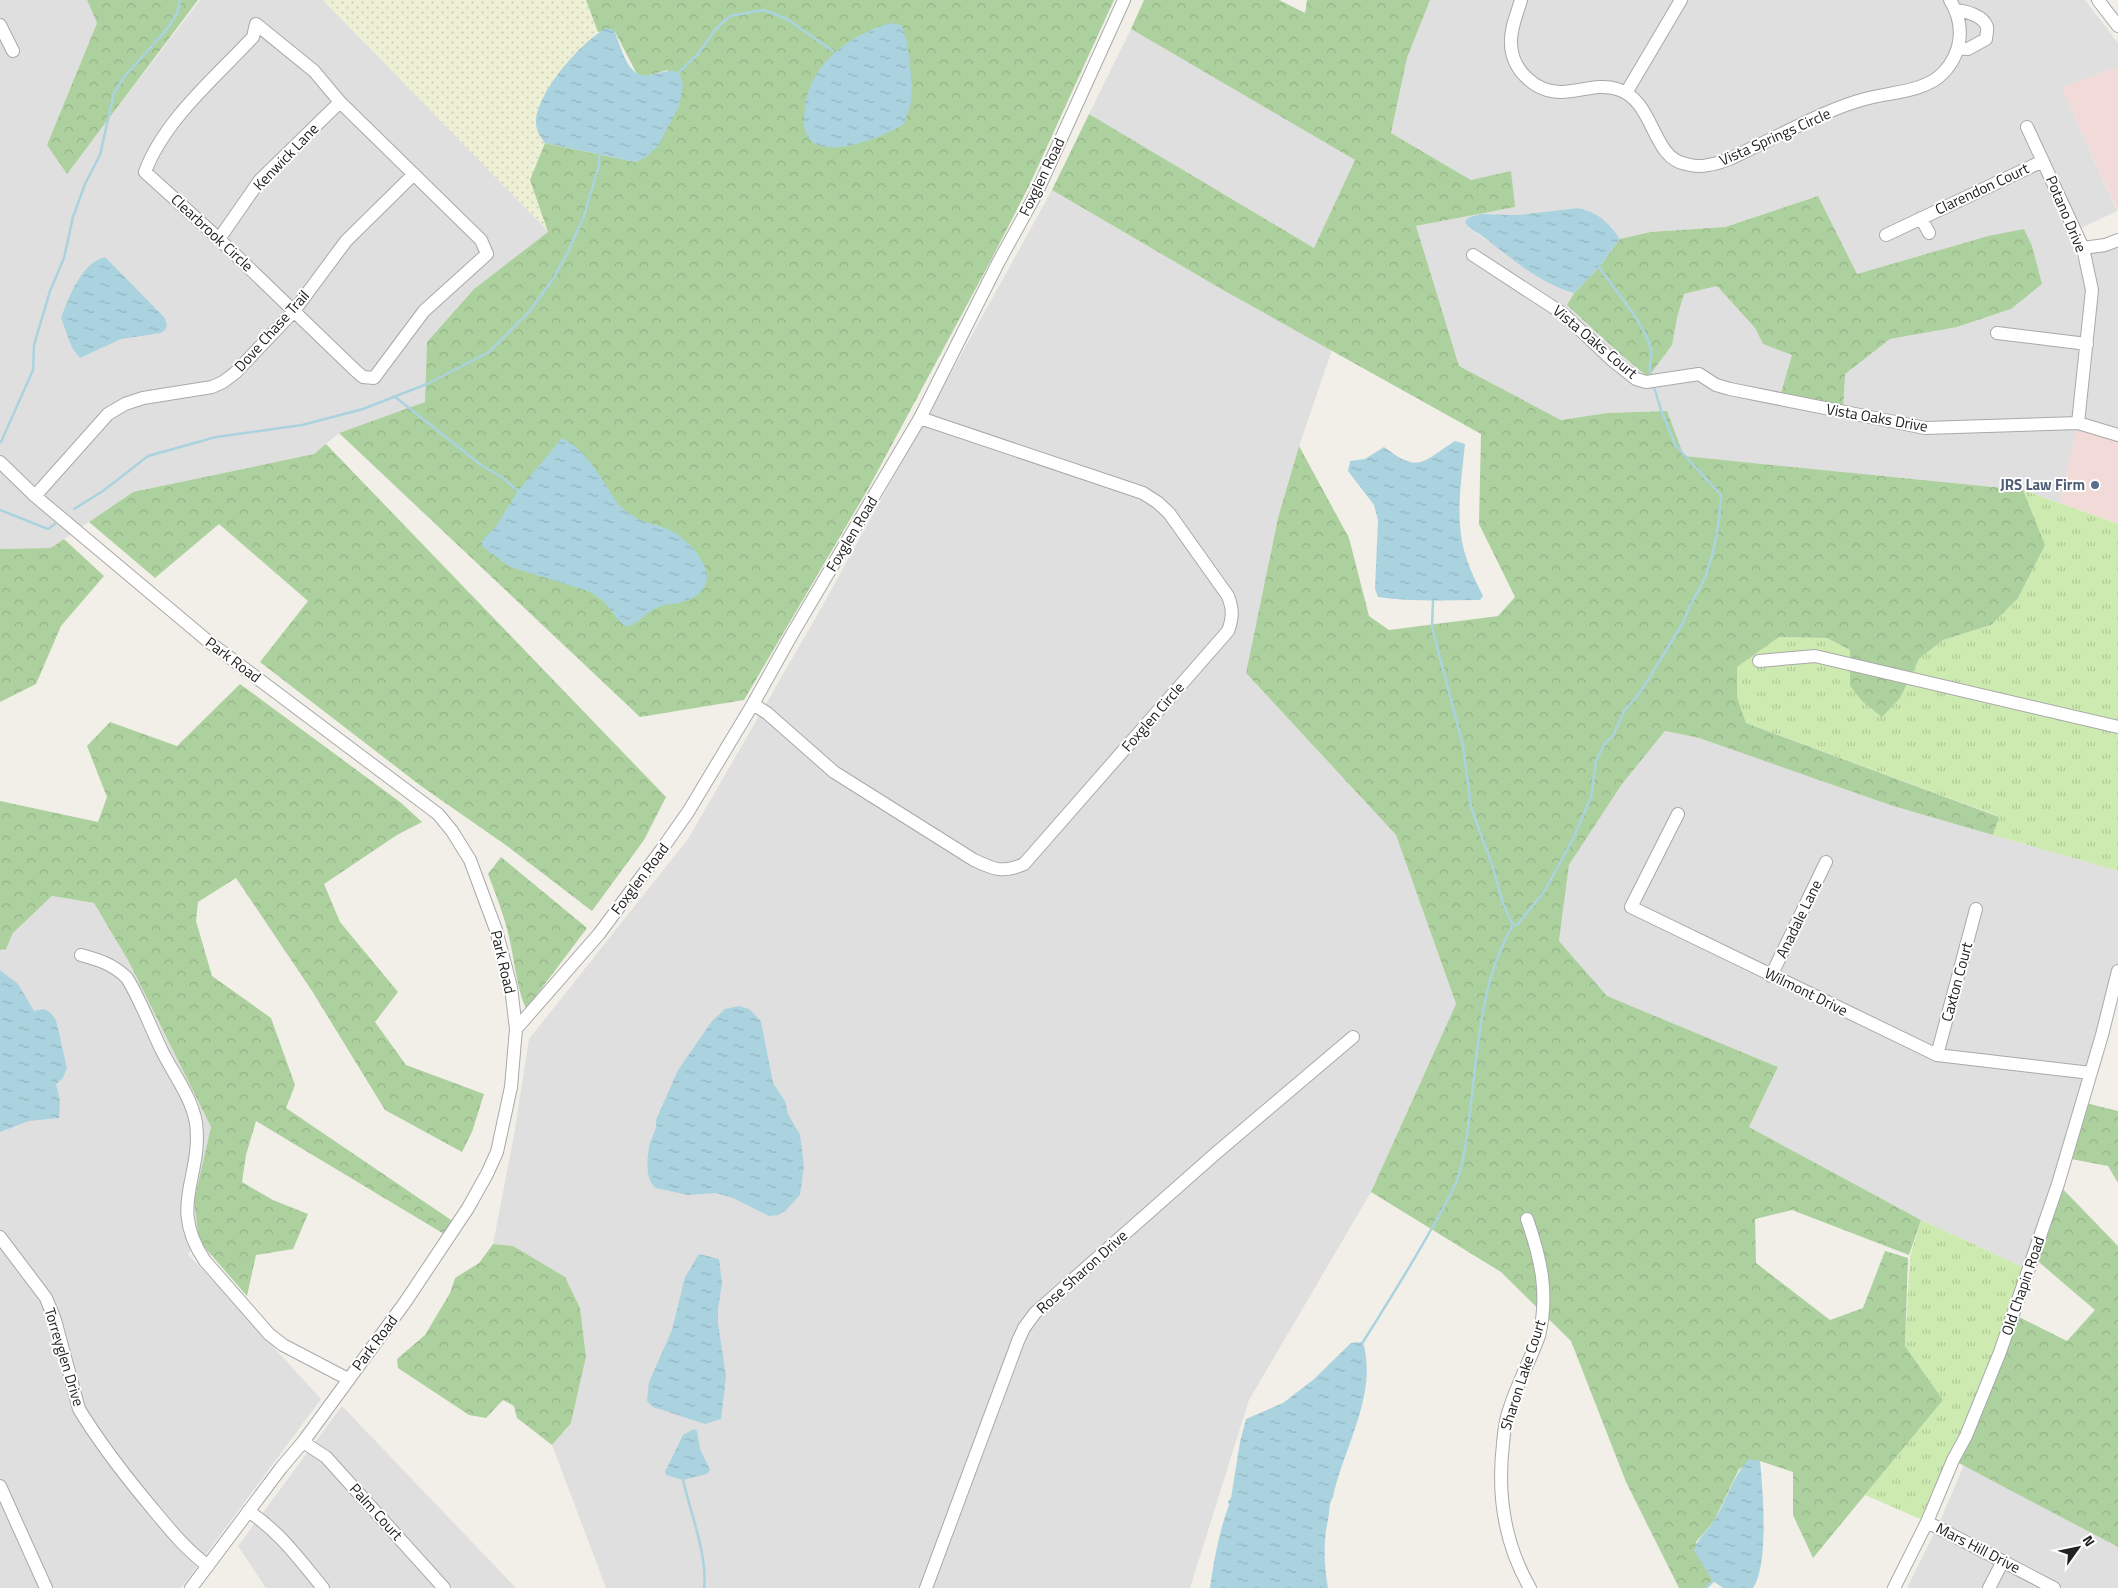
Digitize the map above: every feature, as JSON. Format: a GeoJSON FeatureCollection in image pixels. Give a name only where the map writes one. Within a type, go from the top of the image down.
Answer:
{"type":"FeatureCollection","features":[{"type":"Feature","properties":{"kind":"street","name":"Foxglen Road"},"geometry":{"type":"LineString","coordinates":[[516,1029],[599,934],[662,849],[688,812],[753,704],[920,418],[998,263],[1036,194],[1124,0]]}},
{"type":"Feature","properties":{"kind":"street","name":"Vista Springs Circle"},"geometry":{"type":"LineString","coordinates":[[1521,0],[1513,25],[1512,53],[1519,69],[1531,82],[1546,89],[1560,92],[1603,86],[1618,89],[1626,93],[1644,109],[1670,158],[1683,164],[1701,166],[1731,158],[1861,100],[1927,84],[1943,73],[1956,57],[1960,28],[1953,5]]}},
{"type":"Feature","properties":{"kind":"street"},"geometry":{"type":"LineString","coordinates":[[1626,93],[1681,0]]}},
{"type":"Feature","properties":{"kind":"street"},"geometry":{"type":"LineString","coordinates":[[2098,0],[2118,26]]}},
{"type":"Feature","properties":{"kind":"street"},"geometry":{"type":"LineString","coordinates":[[1953,5],[1983,20],[1987,27],[1986,39],[1968,49],[1958,48]]}},
{"type":"Feature","properties":{"kind":"street","name":"Clearbrook Circle"},"geometry":{"type":"LineString","coordinates":[[256,24],[314,71],[340,102],[481,240],[487,254],[424,311],[374,378],[363,377],[356,371],[219,239],[145,172],[151,155],[177,117],[253,37],[256,24]]}},
{"type":"Feature","properties":{"kind":"street"},"geometry":{"type":"LineString","coordinates":[[0,25],[13,50]]}},
{"type":"Feature","properties":{"kind":"street","name":"Kenwick Lane"},"geometry":{"type":"LineString","coordinates":[[219,239],[260,180],[340,102]]}},
{"type":"Feature","properties":{"kind":"street","name":"Potano Drive"},"geometry":{"type":"LineString","coordinates":[[2027,127],[2083,248],[2092,290],[2078,423]]}},
{"type":"Feature","properties":{"kind":"street","name":"Clarendon Court"},"geometry":{"type":"LineString","coordinates":[[1886,234],[2043,161]]}},
{"type":"Feature","properties":{"kind":"street","name":"Dove Chase Trail"},"geometry":{"type":"LineString","coordinates":[[35,496],[108,414],[125,404],[144,398],[212,387],[235,373],[294,311],[346,241],[414,174]]}},
{"type":"Feature","properties":{"kind":"street","name":"Clarendon Court"},"geometry":{"type":"LineString","coordinates":[[1921,218],[1929,233]]}},
{"type":"Feature","properties":{"kind":"street"},"geometry":{"type":"LineString","coordinates":[[2083,248],[2105,245],[2118,240]]}},
{"type":"Feature","properties":{"kind":"street","name":"Vista Oaks Court"},"geometry":{"type":"LineString","coordinates":[[1473,255],[1562,313],[1627,372],[1652,381],[1700,374]]}},
{"type":"Feature","properties":{"kind":"street"},"geometry":{"type":"LineString","coordinates":[[1997,333],[2087,344]]}},
{"type":"Feature","properties":{"kind":"street","name":"Vista Oaks Drive"},"geometry":{"type":"LineString","coordinates":[[1700,374],[1716,385],[1730,389],[1926,428],[2078,423],[2118,435]]}},
{"type":"Feature","properties":{"kind":"street","name":"Foxglen Circle"},"geometry":{"type":"LineString","coordinates":[[753,704],[767,713],[834,772],[974,860],[1000,870],[1011,870],[1024,864],[1228,631],[1232,620],[1232,608],[1228,596],[1169,513],[1157,502],[1143,493],[920,418]]}},
{"type":"Feature","properties":{"kind":"street","name":"Park Road"},"geometry":{"type":"LineString","coordinates":[[0,462],[35,496],[209,642],[438,814],[452,831],[470,860],[496,930],[510,987],[516,1029],[510,1095],[497,1152],[487,1174],[468,1208],[428,1270],[303,1442],[280,1468],[191,1588]]}},
{"type":"Feature","properties":{"kind":"street"},"geometry":{"type":"LineString","coordinates":[[1759,662],[1815,656],[2118,727]]}},
{"type":"Feature","properties":{"kind":"street","name":"Wilmont Drive"},"geometry":{"type":"LineString","coordinates":[[1678,814],[1630,906],[1937,1055],[2091,1073]]}},
{"type":"Feature","properties":{"kind":"street","name":"Anadale Lane"},"geometry":{"type":"LineString","coordinates":[[1771,976],[1826,862]]}},
{"type":"Feature","properties":{"kind":"street","name":"Caxton Court"},"geometry":{"type":"LineString","coordinates":[[1937,1055],[1976,909]]}},
{"type":"Feature","properties":{"kind":"street"},"geometry":{"type":"LineString","coordinates":[[81,955],[109,964],[127,978],[189,1101],[196,1124],[196,1137],[193,1165],[188,1186],[187,1219],[196,1248],[211,1268],[269,1334],[283,1345],[348,1379]]}},
{"type":"Feature","properties":{"kind":"street","name":"Old Chapin Road"},"geometry":{"type":"LineString","coordinates":[[1894,1588],[1927,1522],[1953,1460],[1966,1436],[2000,1352],[2058,1184],[2091,1073],[2118,971]]}},
{"type":"Feature","properties":{"kind":"street","name":"Rose Sharon Drive"},"geometry":{"type":"LineString","coordinates":[[926,1588],[1018,1341],[1024,1328],[1035,1313],[1215,1154],[1353,1037]]}},
{"type":"Feature","properties":{"kind":"street","name":"Sharon Lake Court"},"geometry":{"type":"LineString","coordinates":[[1527,1219],[1539,1252],[1544,1304],[1541,1325],[1508,1414],[1500,1470],[1503,1514],[1507,1535],[1514,1556],[1530,1588]]}},
{"type":"Feature","properties":{"kind":"street","name":"Torreyglen Drive"},"geometry":{"type":"LineString","coordinates":[[0,1237],[46,1298],[55,1320],[79,1410],[84,1418],[169,1531],[185,1548],[208,1566]]}},
{"type":"Feature","properties":{"kind":"street","name":"Palm Court"},"geometry":{"type":"LineString","coordinates":[[303,1442],[326,1457],[444,1588]]}},
{"type":"Feature","properties":{"kind":"street"},"geometry":{"type":"LineString","coordinates":[[0,1486],[46,1588]]}},
{"type":"Feature","properties":{"kind":"street"},"geometry":{"type":"LineString","coordinates":[[248,1511],[268,1524],[281,1537],[323,1588]]}},
{"type":"Feature","properties":{"kind":"street","name":"Mars Hill Drive"},"geometry":{"type":"LineString","coordinates":[[1927,1522],[2054,1588]]}},
{"type":"Feature","properties":{"kind":"street"},"geometry":{"type":"LineString","coordinates":[[1989,1588],[2003,1560]]}},
{"type":"Feature","properties":{"kind":"shaded area"},"geometry":{"type":"Polygon","coordinates":[[[0,0],[87,0],[97,23],[47,145],[67,173],[200,0],[323,0],[549,232],[474,289],[427,342],[426,402],[339,433],[314,454],[133,492],[51,548],[0,549],[0,0]]]}},
{"type":"Feature","properties":{"kind":"shaded area"},"geometry":{"type":"Polygon","coordinates":[[[1430,0],[2085,0],[2118,43],[2118,67],[2062,88],[2117,211],[2069,234],[2078,259],[2118,245],[2118,435],[2078,424],[2060,503],[2023,490],[1684,456],[1667,411],[1607,413],[1561,420],[1459,366],[1415,226],[1514,207],[1511,172],[1471,180],[1391,133],[1407,58],[1430,0]],[[1818,196],[1725,227],[1650,232],[1620,239],[1612,227],[1587,210],[1578,208],[1518,215],[1480,214],[1468,228],[1567,291],[1574,293],[1567,305],[1648,377],[1677,318],[1684,294],[1717,286],[1755,328],[1763,344],[1793,355],[1843,412],[1844,374],[1890,339],[1957,327],[2011,309],[1988,236],[1857,274],[1818,196]]]}},
{"type":"Feature","properties":{"kind":"shaded area"},"geometry":{"type":"Polygon","coordinates":[[[1131,29],[1355,160],[1314,249],[1089,114],[1131,29]]]}},
{"type":"Feature","properties":{"kind":"shaded area"},"geometry":{"type":"Polygon","coordinates":[[[2118,67],[2118,212],[2062,88],[2118,67]]]}},
{"type":"Feature","properties":{"kind":"shaded area"},"geometry":{"type":"Polygon","coordinates":[[[1052,190],[1223,290],[1332,350],[1299,446],[1278,518],[1246,673],[1396,835],[1456,1005],[1371,1192],[1249,1400],[1190,1588],[606,1588],[552,1445],[572,1420],[586,1357],[580,1308],[513,1246],[493,1244],[514,1135],[529,1039],[688,839],[819,612],[1052,190]]]}},
{"type":"Feature","properties":{"kind":"shaded area"},"geometry":{"type":"Polygon","coordinates":[[[2078,423],[2118,435],[2118,524],[2060,503],[2078,423]]]}},
{"type":"Feature","properties":{"kind":"shaded area"},"geometry":{"type":"Polygon","coordinates":[[[1665,731],[1699,738],[1893,806],[2118,871],[2118,966],[2029,1270],[1921,1220],[1749,1127],[1778,1067],[1607,996],[1559,941],[1569,865],[1622,784],[1665,731]]]}},
{"type":"Feature","properties":{"kind":"shaded area"},"geometry":{"type":"Polygon","coordinates":[[[52,896],[94,903],[129,962],[211,1127],[194,1201],[199,1241],[188,1254],[321,1399],[181,1588],[0,1588],[0,950],[6,949],[13,933],[52,896]]]}},
{"type":"Feature","properties":{"kind":"shaded area"},"geometry":{"type":"Polygon","coordinates":[[[342,1406],[516,1588],[266,1588],[238,1546],[342,1406]]]}},
{"type":"Feature","properties":{"kind":"shaded area"},"geometry":{"type":"Polygon","coordinates":[[[1964,1465],[2118,1547],[2118,1588],[1907,1588],[1937,1528],[1964,1465]]]}},
{"type":"Feature","properties":{"kind":"green space"},"geometry":{"type":"Polygon","coordinates":[[[87,0],[198,0],[67,174],[47,145],[97,23],[87,0]]]}},
{"type":"Feature","properties":{"kind":"green space"},"geometry":{"type":"Polygon","coordinates":[[[323,0],[586,0],[598,32],[571,58],[537,129],[545,143],[530,180],[549,232],[323,0]]]}},
{"type":"Feature","properties":{"kind":"green space"},"geometry":{"type":"Polygon","coordinates":[[[586,0],[1114,0],[1029,186],[990,262],[868,489],[744,700],[640,717],[339,433],[425,402],[427,342],[474,289],[548,232],[530,180],[545,143],[636,162],[668,70],[646,76],[638,76],[614,30],[598,32],[586,0]]]}},
{"type":"Feature","properties":{"kind":"green space"},"geometry":{"type":"Polygon","coordinates":[[[1144,0],[1279,0],[1305,13],[1307,0],[1430,0],[1407,58],[1391,133],[1471,180],[1511,171],[1515,207],[1416,226],[1459,366],[1561,420],[1607,413],[1667,411],[1684,456],[2023,490],[2045,545],[2018,598],[1991,625],[1943,640],[1919,659],[1900,698],[1882,717],[1862,701],[1850,686],[1850,650],[1827,638],[1779,637],[1737,667],[1737,697],[1746,723],[1999,817],[1993,835],[1893,806],[1699,738],[1665,731],[1622,784],[1569,865],[1559,941],[1607,996],[1778,1067],[1749,1127],[1921,1220],[1909,1255],[1792,1210],[1755,1219],[1756,1263],[1830,1320],[1863,1308],[1885,1251],[1908,1258],[1905,1346],[1943,1400],[1813,1558],[1793,1515],[1793,1472],[1760,1461],[1739,1469],[1714,1521],[1696,1542],[1713,1581],[1706,1588],[1679,1588],[1626,1482],[1571,1341],[1501,1272],[1371,1192],[1456,1004],[1396,835],[1246,673],[1278,518],[1299,446],[1349,538],[1369,616],[1389,630],[1498,616],[1515,597],[1479,524],[1481,434],[1223,290],[1052,190],[1089,114],[1314,248],[1355,160],[1131,29],[1144,0]]]}},
{"type":"Feature","properties":{"kind":"green space"},"geometry":{"type":"Polygon","coordinates":[[[1818,196],[1857,274],[1988,236],[2024,229],[2032,246],[2042,284],[2011,309],[1957,327],[1890,339],[1845,374],[1843,412],[1779,400],[1792,355],[1763,344],[1755,328],[1717,286],[1684,294],[1672,345],[1648,377],[1567,305],[1574,293],[1599,267],[1620,239],[1650,232],[1725,227],[1818,196]]]}},
{"type":"Feature","properties":{"kind":"green space"},"geometry":{"type":"Polygon","coordinates":[[[326,444],[666,797],[644,840],[592,911],[507,846],[421,786],[260,662],[308,601],[219,524],[155,578],[89,522],[133,492],[314,454],[326,444]]]}},
{"type":"Feature","properties":{"kind":"green space"},"geometry":{"type":"Polygon","coordinates":[[[2023,490],[2118,524],[2118,871],[1993,835],[1998,816],[1746,723],[1737,697],[1737,667],[1779,637],[1827,638],[1850,650],[1850,686],[1900,697],[1919,659],[1943,640],[1991,625],[2044,545],[2023,490]]]}},
{"type":"Feature","properties":{"kind":"green space"},"geometry":{"type":"Polygon","coordinates":[[[64,539],[104,576],[61,626],[36,684],[0,702],[0,549],[51,548],[64,539]]]}},
{"type":"Feature","properties":{"kind":"green space"},"geometry":{"type":"Polygon","coordinates":[[[240,684],[400,802],[422,822],[397,835],[324,884],[340,922],[398,992],[375,1022],[406,1065],[484,1094],[472,1132],[462,1152],[385,1110],[312,991],[236,878],[198,902],[196,921],[212,976],[271,1018],[295,1085],[286,1108],[457,1224],[449,1237],[256,1121],[246,1155],[242,1182],[273,1200],[308,1214],[293,1249],[256,1255],[247,1296],[199,1241],[194,1201],[211,1127],[129,962],[94,903],[52,896],[13,933],[6,949],[0,950],[0,801],[98,822],[107,797],[87,746],[110,722],[177,746],[240,684]]]}},
{"type":"Feature","properties":{"kind":"green space"},"geometry":{"type":"Polygon","coordinates":[[[501,857],[587,928],[526,1009],[518,983],[507,929],[488,874],[501,857]]]}},
{"type":"Feature","properties":{"kind":"green space"},"geometry":{"type":"Polygon","coordinates":[[[2082,1102],[2118,1111],[2118,1183],[2108,1166],[2066,1158],[2082,1102]]]}},
{"type":"Feature","properties":{"kind":"green space"},"geometry":{"type":"Polygon","coordinates":[[[2058,1184],[2118,1246],[2118,1547],[1953,1460],[2013,1314],[2067,1341],[2095,1310],[2033,1257],[2058,1184]]]}},
{"type":"Feature","properties":{"kind":"green space"},"geometry":{"type":"Polygon","coordinates":[[[1921,1220],[2029,1270],[1927,1522],[1865,1495],[1943,1400],[1905,1346],[1910,1257],[1921,1220]]]}},
{"type":"Feature","properties":{"kind":"green space"},"geometry":{"type":"Polygon","coordinates":[[[493,1244],[513,1246],[565,1277],[580,1308],[586,1357],[571,1423],[552,1445],[517,1418],[514,1406],[503,1400],[486,1418],[469,1415],[398,1368],[397,1359],[425,1335],[450,1293],[455,1278],[479,1263],[493,1244]]]}},
{"type":"Feature","properties":{"kind":"water"},"geometry":{"type":"Polygon","coordinates":[[[890,23],[901,25],[908,50],[911,74],[911,101],[904,124],[883,135],[853,145],[825,147],[813,143],[806,134],[804,120],[808,91],[815,77],[834,53],[847,43],[875,28],[890,23]]]}},
{"type":"Feature","properties":{"kind":"water"},"geometry":{"type":"Polygon","coordinates":[[[607,28],[614,30],[626,60],[635,72],[641,75],[649,75],[667,71],[679,72],[683,85],[679,106],[658,146],[646,157],[636,162],[545,143],[537,129],[536,117],[541,103],[560,72],[585,44],[607,28]]]}},
{"type":"Feature","properties":{"kind":"water"},"geometry":{"type":"Polygon","coordinates":[[[1578,208],[1597,215],[1612,228],[1620,239],[1599,267],[1574,293],[1562,289],[1527,270],[1471,229],[1465,222],[1468,218],[1480,214],[1518,215],[1578,208]]]}},
{"type":"Feature","properties":{"kind":"water"},"geometry":{"type":"Polygon","coordinates":[[[105,257],[164,317],[167,325],[161,333],[121,339],[80,358],[72,348],[61,318],[72,291],[83,273],[97,260],[105,257]]]}},
{"type":"Feature","properties":{"kind":"water"},"geometry":{"type":"Polygon","coordinates":[[[562,438],[587,458],[618,504],[640,520],[675,533],[690,545],[703,562],[706,571],[707,580],[704,589],[686,601],[656,608],[627,627],[620,622],[605,603],[591,592],[508,566],[482,546],[482,541],[496,526],[518,491],[562,438]]]}},
{"type":"Feature","properties":{"kind":"water"},"geometry":{"type":"Polygon","coordinates":[[[1455,441],[1465,444],[1460,488],[1463,546],[1470,569],[1483,596],[1480,600],[1404,600],[1378,597],[1375,589],[1378,520],[1374,505],[1348,471],[1350,461],[1365,459],[1384,447],[1405,460],[1413,463],[1420,462],[1455,441]]]}},
{"type":"Feature","properties":{"kind":"water"},"geometry":{"type":"Polygon","coordinates":[[[0,970],[18,984],[34,1011],[44,1009],[50,1012],[56,1020],[67,1068],[63,1078],[56,1084],[60,1101],[59,1118],[29,1121],[0,1132],[0,970]]]}},
{"type":"Feature","properties":{"kind":"water"},"geometry":{"type":"Polygon","coordinates":[[[739,1006],[749,1009],[761,1021],[773,1083],[785,1101],[788,1114],[800,1135],[804,1166],[800,1195],[785,1211],[778,1215],[769,1216],[733,1198],[716,1193],[688,1195],[656,1188],[652,1185],[648,1175],[648,1152],[656,1127],[656,1120],[678,1070],[712,1021],[725,1009],[739,1006]]]}},
{"type":"Feature","properties":{"kind":"water"},"geometry":{"type":"Polygon","coordinates":[[[699,1254],[719,1259],[722,1283],[718,1323],[726,1377],[721,1419],[705,1424],[653,1407],[647,1401],[649,1382],[672,1330],[685,1277],[699,1254]]]}},
{"type":"Feature","properties":{"kind":"water"},"geometry":{"type":"Polygon","coordinates":[[[1363,1342],[1366,1381],[1363,1401],[1330,1503],[1326,1528],[1325,1554],[1328,1588],[1210,1588],[1217,1546],[1229,1505],[1228,1501],[1231,1498],[1240,1442],[1246,1419],[1283,1403],[1313,1380],[1351,1343],[1363,1342]]]}},
{"type":"Feature","properties":{"kind":"water"},"geometry":{"type":"Polygon","coordinates":[[[694,1429],[697,1431],[700,1449],[710,1470],[707,1474],[683,1480],[666,1475],[665,1472],[683,1435],[694,1429]]]}},
{"type":"Feature","properties":{"kind":"water"},"geometry":{"type":"Polygon","coordinates":[[[1749,1459],[1760,1461],[1764,1527],[1761,1563],[1753,1588],[1723,1588],[1713,1581],[1694,1551],[1699,1539],[1718,1514],[1738,1473],[1749,1459]]]}},
{"type":"Feature","properties":{"kind":"waterway"},"geometry":{"type":"LineString","coordinates":[[1,442],[33,370],[34,345],[50,291],[64,258],[73,217],[85,184],[100,155],[114,93],[124,77],[168,28],[177,13],[180,0]]}},
{"type":"Feature","properties":{"kind":"waterway"},"geometry":{"type":"LineString","coordinates":[[679,72],[698,54],[715,30],[730,16],[764,10],[787,19],[833,51]]}},
{"type":"Feature","properties":{"kind":"waterway"},"geometry":{"type":"LineString","coordinates":[[74,509],[103,491],[148,456],[216,437],[302,425],[363,409],[427,384],[489,352],[529,312],[553,279],[568,252],[584,216],[599,165],[599,156]]}},
{"type":"Feature","properties":{"kind":"waterway"},"geometry":{"type":"LineString","coordinates":[[1599,267],[1629,307],[1648,340],[1651,350],[1651,376]]}},
{"type":"Feature","properties":{"kind":"waterway"},"geometry":{"type":"LineString","coordinates":[[1363,1342],[1420,1249],[1448,1200],[1458,1178],[1470,1112],[1482,1016],[1493,969],[1502,947],[1513,925],[1517,925],[1544,892],[1573,839],[1591,797],[1596,761],[1605,743],[1613,736],[1624,711],[1641,691],[1684,621],[1709,565],[1716,535],[1721,495],[1676,446],[1662,413],[1653,384]]}},
{"type":"Feature","properties":{"kind":"waterway"},"geometry":{"type":"LineString","coordinates":[[394,396],[481,465],[503,478],[518,491]]}},
{"type":"Feature","properties":{"kind":"waterway"},"geometry":{"type":"LineString","coordinates":[[0,510],[48,529],[55,524]]}},
{"type":"Feature","properties":{"kind":"waterway"},"geometry":{"type":"LineString","coordinates":[[1433,601],[1432,627],[1463,746],[1471,807],[1492,865],[1504,906],[1513,925]]}},
{"type":"Feature","properties":{"kind":"waterway"},"geometry":{"type":"LineString","coordinates":[[683,1480],[701,1548],[705,1576],[704,1588]]}},
{"type":"Feature","properties":{"kind":"waterway"},"geometry":{"type":"LineString","coordinates":[[1706,1588],[1713,1581]]}},
{"type":"Feature","properties":{"kind":"place","name":"JRS Law Firm"},"geometry":{"type":"Point","coordinates":[2095,485]}}]}
